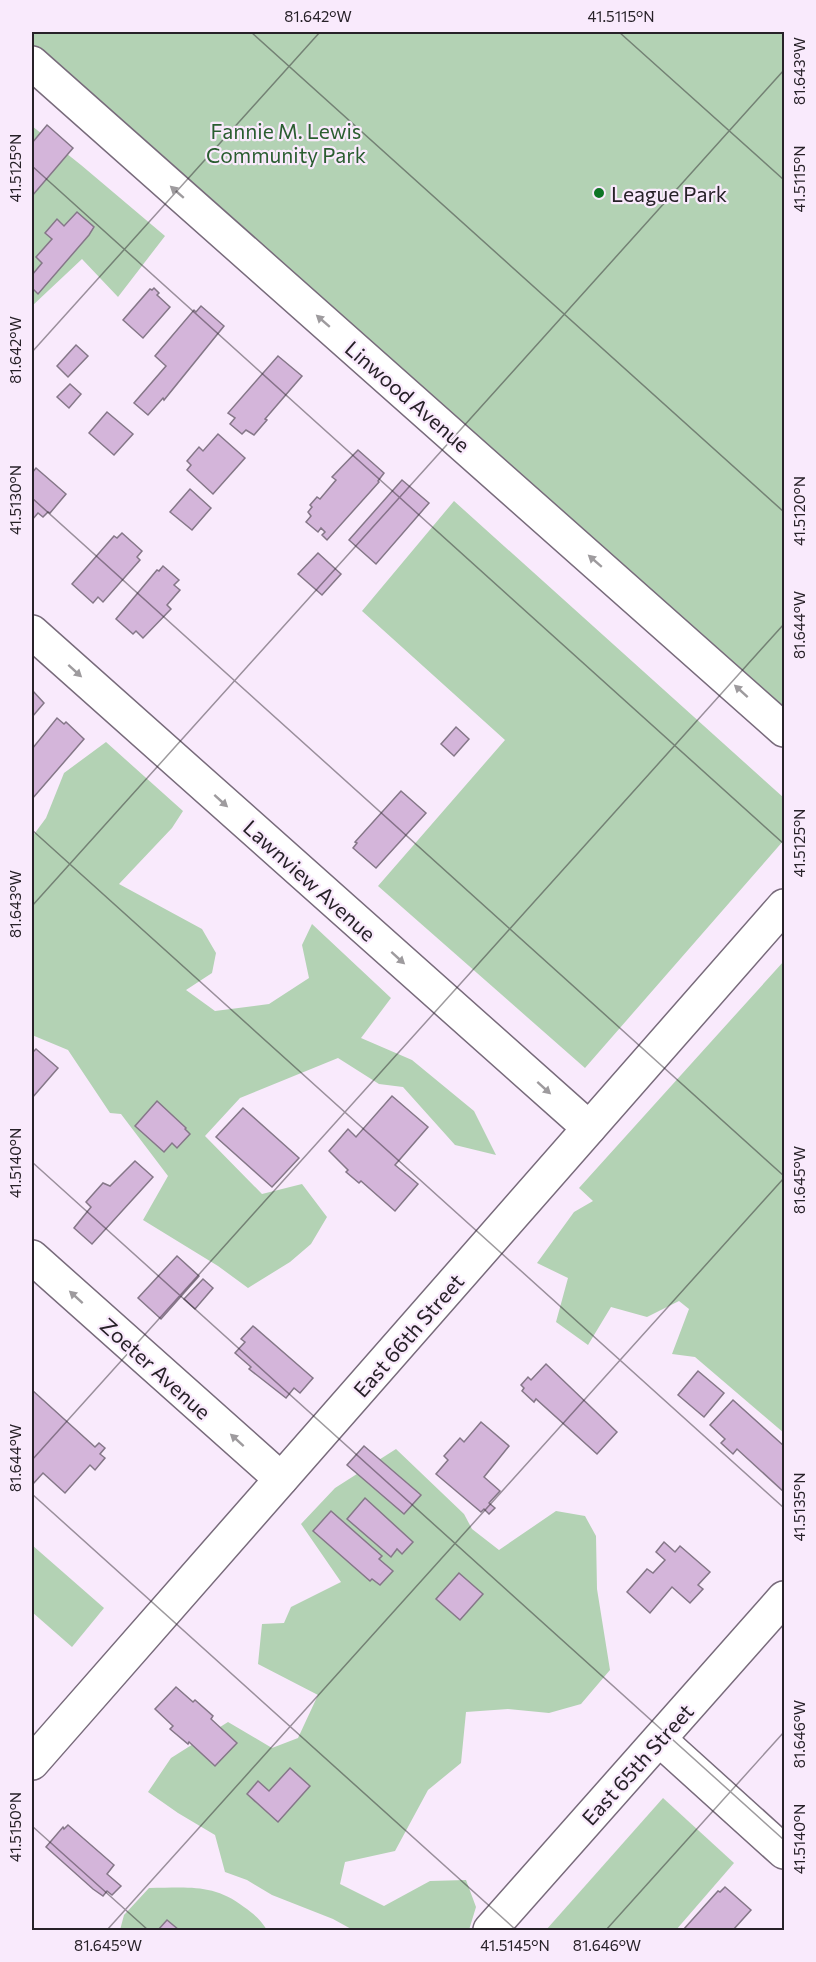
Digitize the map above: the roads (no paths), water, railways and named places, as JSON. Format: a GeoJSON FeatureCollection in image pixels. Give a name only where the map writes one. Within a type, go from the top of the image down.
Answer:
{"type":"FeatureCollection","features":[{"type":"Feature","properties":{"kind":"street","name":"Linwood Avenue"},"geometry":{"type":"LineString","coordinates":[[32,63],[784,730]]}},
{"type":"Feature","properties":{"kind":"street","name":"Lawnview Avenue"},"geometry":{"type":"LineString","coordinates":[[32,633],[589,1128]]}},
{"type":"Feature","properties":{"kind":"street","name":"East 66th Street"},"geometry":{"type":"LineString","coordinates":[[32,1763],[784,906]]}},
{"type":"Feature","properties":{"kind":"street","name":"Zoeter Avenue"},"geometry":{"type":"LineString","coordinates":[[32,1257],[281,1479]]}},
{"type":"Feature","properties":{"kind":"street","name":"East 65th Street"},"geometry":{"type":"LineString","coordinates":[[490,1930],[784,1598]]}},
{"type":"Feature","properties":{"kind":"street"},"geometry":{"type":"LineString","coordinates":[[660,1740],[784,1852]]}},
{"type":"Feature","properties":{"kind":"place","name":"League Park"},"geometry":{"type":"Point","coordinates":[599,193]}},
{"type":"Feature","properties":{"kind":"park label","name":"Fannie M. Lewis Community Park"},"geometry":{"type":"Point","coordinates":[286,142]}}]}
